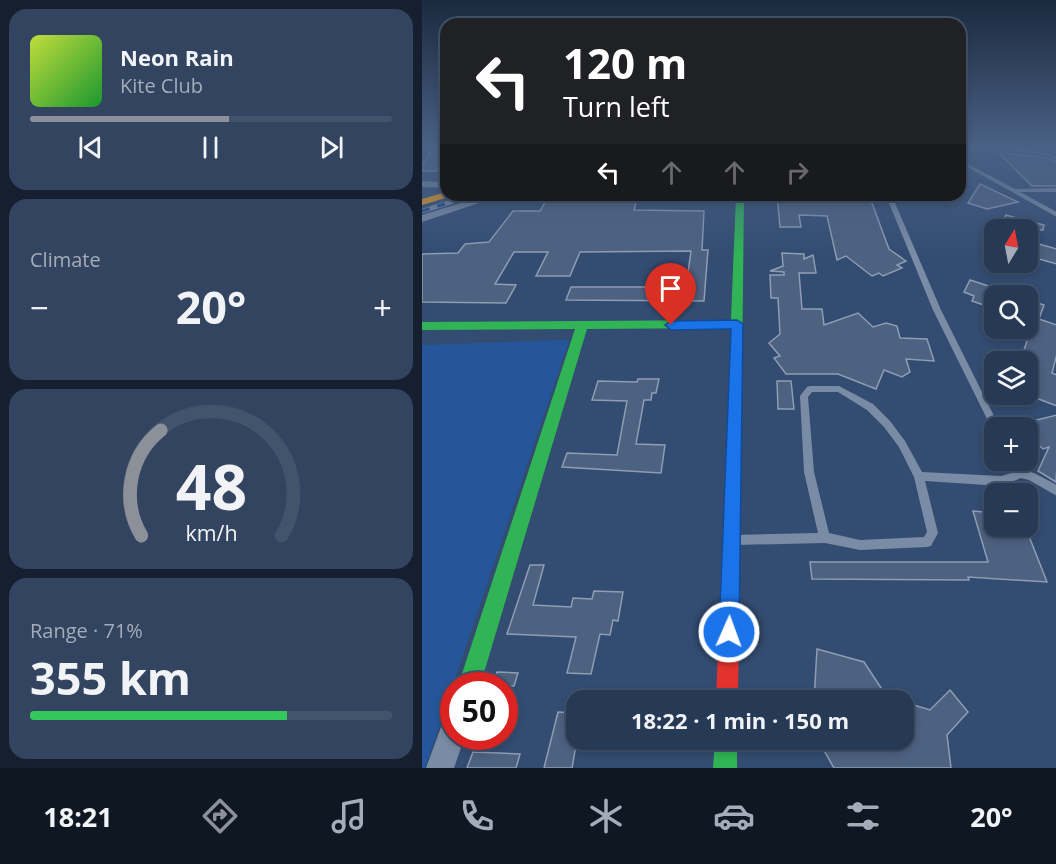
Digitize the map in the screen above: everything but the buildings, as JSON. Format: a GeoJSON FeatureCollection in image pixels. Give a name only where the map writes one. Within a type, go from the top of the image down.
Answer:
{"type":"FeatureCollection","features":[{"type":"Feature","properties":{"kind":"main road"},"geometry":{"type":"LineString","coordinates":[[422,194],[440,188]]}},
{"type":"Feature","properties":{"kind":"main road"},"geometry":{"type":"LineString","coordinates":[[422,202],[440,197]]}},
{"type":"Feature","properties":{"kind":"main road"},"geometry":{"type":"LineString","coordinates":[[727,690],[740,201]]}},
{"type":"Feature","properties":{"kind":"main road"},"geometry":{"type":"LineString","coordinates":[[422,326],[582,327],[737,324]]}},
{"type":"Feature","properties":{"kind":"main road"},"geometry":{"type":"LineString","coordinates":[[473,672],[497,602],[582,327]]}},
{"type":"Feature","properties":{"kind":"main road"},"geometry":{"type":"LineString","coordinates":[[725,768],[726,750]]}},
{"type":"Feature","properties":{"kind":"street"},"geometry":{"type":"LineString","coordinates":[[422,184],[440,186]]}},
{"type":"Feature","properties":{"kind":"street"},"geometry":{"type":"LineString","coordinates":[[422,219],[479,201]]}},
{"type":"Feature","properties":{"kind":"street"},"geometry":{"type":"LineString","coordinates":[[440,768],[446,750]]}},
{"type":"Feature","properties":{"kind":"lane"},"geometry":{"type":"LineString","coordinates":[[999,183],[1056,215]]}},
{"type":"Feature","properties":{"kind":"lane"},"geometry":{"type":"LineString","coordinates":[[1014,191],[1056,190]]}},
{"type":"Feature","properties":{"kind":"lane"},"geometry":{"type":"LineString","coordinates":[[892,201],[937,310],[990,417]]}},
{"type":"Feature","properties":{"kind":"lane"},"geometry":{"type":"LineString","coordinates":[[732,540],[825,538],[860,545],[927,542],[933,533],[919,476],[902,444],[870,406],[839,388],[810,389],[804,396],[809,472],[825,538]]}},
{"type":"Feature","properties":{"kind":"lane"},"geometry":{"type":"LineString","coordinates":[[919,476],[1001,481],[1021,474],[1031,476],[1056,491]]}},
{"type":"Feature","properties":{"kind":"shaded area"},"geometry":{"type":"Polygon","coordinates":[[[569,340],[457,672],[440,672],[440,723],[425,768],[422,768],[422,345],[569,340]]]}},
{"type":"Feature","properties":{"kind":"railway"},"geometry":{"type":"LineString","coordinates":[[422,211],[454,201]]}},
{"type":"Feature","properties":{"kind":"traffic: fast"},"geometry":{"type":"LineString","coordinates":[[733,471],[740,201]]}},
{"type":"Feature","properties":{"kind":"traffic: fast"},"geometry":{"type":"LineString","coordinates":[[422,326],[737,324]]}},
{"type":"Feature","properties":{"kind":"traffic: fast"},"geometry":{"type":"LineString","coordinates":[[473,672],[582,327]]}},
{"type":"Feature","properties":{"kind":"traffic: fast"},"geometry":{"type":"LineString","coordinates":[[725,768],[726,750]]}},
{"type":"Feature","properties":{"kind":"traffic: slow"},"geometry":{"type":"LineString","coordinates":[[422,202],[440,197]]}},
{"type":"Feature","properties":{"kind":"traffic: jam"},"geometry":{"type":"LineString","coordinates":[[727,690],[733,471]]}},
{"type":"Feature","properties":{"kind":"route"},"geometry":{"type":"LineString","coordinates":[[671,325],[737,324],[729,632]]}}]}
